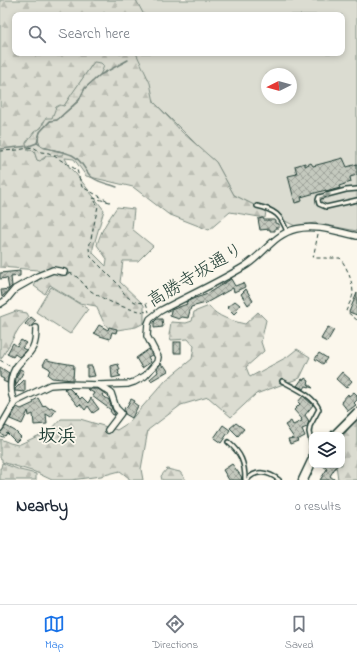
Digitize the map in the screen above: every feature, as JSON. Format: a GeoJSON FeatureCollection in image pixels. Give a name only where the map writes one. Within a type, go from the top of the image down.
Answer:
{"type":"FeatureCollection","features":[{"type":"Feature","properties":{"kind":"street","name":"高勝寺坂通り"},"geometry":{"type":"LineString","coordinates":[[15,402],[50,385],[128,384],[145,376],[157,362],[158,357],[147,336],[150,319],[160,311],[246,266],[273,241],[287,232],[306,227],[320,228],[357,236]]}},
{"type":"Feature","properties":{"kind":"street"},"geometry":{"type":"LineString","coordinates":[[0,304],[6,300],[15,289],[38,276],[53,270],[64,272]]}},
{"type":"Feature","properties":{"kind":"street"},"geometry":{"type":"LineString","coordinates":[[0,428],[15,402],[11,392],[15,369],[34,345],[36,328]]}},
{"type":"Feature","properties":{"kind":"street"},"geometry":{"type":"LineString","coordinates":[[98,385],[111,393],[116,408],[121,413],[108,430]]}},
{"type":"Feature","properties":{"kind":"street"},"geometry":{"type":"LineString","coordinates":[[338,432],[357,412]]}},
{"type":"Feature","properties":{"kind":"street"},"geometry":{"type":"LineString","coordinates":[[303,480],[309,467]]}},
{"type":"Feature","properties":{"kind":"lane"},"geometry":{"type":"LineString","coordinates":[[357,189],[346,190],[319,197],[318,200],[319,204],[326,208],[357,200]]}},
{"type":"Feature","properties":{"kind":"lane"},"geometry":{"type":"LineString","coordinates":[[257,206],[275,212],[284,223],[287,232]]}},
{"type":"Feature","properties":{"kind":"lane"},"geometry":{"type":"LineString","coordinates":[[282,381],[308,397],[317,405],[319,409],[310,426],[309,432]]}},
{"type":"Feature","properties":{"kind":"lane"},"geometry":{"type":"LineString","coordinates":[[228,442],[234,447],[242,458],[246,480]]}},
{"type":"Feature","properties":{"kind":"lane"},"geometry":{"type":"LineString","coordinates":[[246,480],[257,472],[272,475],[279,480]]}},
{"type":"Feature","properties":{"kind":"path"},"geometry":{"type":"LineString","coordinates":[[0,151],[27,149],[33,147],[41,152],[49,153],[77,170],[82,187],[110,202],[94,198],[98,206],[89,248],[90,256],[117,284],[126,296],[134,302],[146,303],[149,312],[132,311],[105,299],[89,289],[72,274],[64,272]]}},
{"type":"Feature","properties":{"kind":"path"},"geometry":{"type":"LineString","coordinates":[[320,228],[313,258],[340,258],[350,279],[353,294],[346,312],[357,320]]}},
{"type":"Feature","properties":{"kind":"path"},"geometry":{"type":"LineString","coordinates":[[0,360],[15,369]]}},
{"type":"Feature","properties":{"kind":"path"},"geometry":{"type":"LineString","coordinates":[[0,436],[6,438]]}},
{"type":"Feature","properties":{"kind":"green space"},"geometry":{"type":"Polygon","coordinates":[[[0,0],[136,0],[142,12],[12,12],[12,56],[137,56],[150,83],[154,102],[182,132],[216,162],[234,195],[266,211],[265,218],[230,212],[209,230],[168,214],[133,187],[86,176],[74,159],[65,158],[70,168],[104,210],[93,248],[93,253],[106,266],[107,259],[97,245],[103,230],[117,207],[134,209],[132,229],[153,246],[138,261],[123,261],[120,282],[144,305],[144,323],[136,327],[111,331],[104,323],[96,306],[79,303],[50,285],[45,294],[34,286],[41,276],[38,270],[0,267],[0,0]],[[91,66],[64,106],[52,118],[43,122],[41,128],[33,134],[26,143],[30,150],[34,151],[37,160],[63,152],[40,146],[38,139],[40,132],[50,121],[57,120],[79,101],[85,88],[100,75],[100,71],[91,66]]]}},
{"type":"Feature","properties":{"kind":"green space"},"geometry":{"type":"Polygon","coordinates":[[[95,0],[357,0],[357,231],[315,223],[295,226],[234,195],[216,162],[154,102],[129,56],[345,56],[345,12],[102,12],[95,0]]]}},
{"type":"Feature","properties":{"kind":"green space"},"geometry":{"type":"Polygon","coordinates":[[[94,62],[101,63],[104,66],[100,75],[85,88],[79,100],[57,120],[50,121],[40,132],[38,139],[41,146],[64,152],[62,155],[46,156],[40,161],[37,160],[34,151],[28,151],[26,143],[34,132],[41,128],[46,118],[52,118],[56,107],[60,105],[64,106],[94,62]]]}},
{"type":"Feature","properties":{"kind":"green space"},"geometry":{"type":"Polygon","coordinates":[[[51,287],[88,309],[70,334],[36,312],[51,287]]]}},
{"type":"Feature","properties":{"kind":"green space"},"geometry":{"type":"Polygon","coordinates":[[[209,306],[220,316],[240,323],[245,324],[258,312],[266,320],[261,342],[264,351],[246,367],[250,377],[287,357],[297,349],[310,357],[300,378],[256,394],[231,417],[208,397],[181,405],[148,430],[141,469],[143,480],[129,480],[129,478],[120,471],[101,476],[71,480],[52,480],[35,472],[2,462],[2,459],[0,458],[0,439],[18,445],[51,430],[61,419],[80,419],[117,430],[128,423],[166,380],[192,359],[194,346],[188,339],[171,340],[169,335],[171,322],[186,323],[192,321],[194,312],[209,306]]]}},
{"type":"Feature","properties":{"kind":"green space"},"geometry":{"type":"Polygon","coordinates":[[[16,311],[27,313],[29,317],[19,328],[1,359],[0,317],[16,311]]]}},
{"type":"Feature","properties":{"kind":"green space"},"geometry":{"type":"Polygon","coordinates":[[[357,418],[357,480],[332,480],[338,479],[336,468],[345,468],[345,433],[357,418]]]}},
{"type":"Feature","properties":{"kind":"green space"},"geometry":{"type":"Polygon","coordinates":[[[2,463],[36,474],[36,480],[0,480],[0,468],[2,463]]]}},
{"type":"Feature","properties":{"kind":"green space"},"geometry":{"type":"Polygon","coordinates":[[[167,469],[180,472],[186,480],[162,480],[161,476],[167,469]]]}},
{"type":"Feature","properties":{"kind":"building"},"geometry":{"type":"Polygon","coordinates":[[[343,158],[347,167],[357,164],[357,175],[350,177],[351,182],[339,186],[340,188],[301,197],[302,201],[295,203],[288,176],[297,174],[295,166],[305,163],[305,166],[311,163],[313,166],[343,158]]]}},
{"type":"Feature","properties":{"kind":"building"},"geometry":{"type":"Polygon","coordinates":[[[263,218],[264,220],[275,220],[275,223],[279,224],[279,228],[275,228],[275,231],[270,231],[270,229],[260,230],[258,219],[263,218]]]}},
{"type":"Feature","properties":{"kind":"building"},"geometry":{"type":"Polygon","coordinates":[[[20,271],[20,276],[11,277],[12,286],[2,297],[1,290],[9,289],[7,278],[0,279],[0,273],[20,271]]]}},
{"type":"Feature","properties":{"kind":"building"},"geometry":{"type":"Polygon","coordinates":[[[231,279],[235,286],[243,283],[245,287],[234,292],[233,288],[206,303],[191,307],[188,318],[182,317],[179,319],[170,316],[171,310],[187,304],[186,302],[195,298],[205,295],[231,279]]]}},
{"type":"Feature","properties":{"kind":"building"},"geometry":{"type":"Polygon","coordinates":[[[246,289],[253,301],[248,305],[241,294],[246,289]]]}},
{"type":"Feature","properties":{"kind":"building"},"geometry":{"type":"Polygon","coordinates":[[[357,293],[357,315],[349,312],[357,293]]]}},
{"type":"Feature","properties":{"kind":"building"},"geometry":{"type":"Polygon","coordinates":[[[235,301],[240,305],[234,314],[227,307],[235,301]]]}},
{"type":"Feature","properties":{"kind":"building"},"geometry":{"type":"Polygon","coordinates":[[[31,317],[36,321],[30,328],[25,324],[31,317]]]}},
{"type":"Feature","properties":{"kind":"building"},"geometry":{"type":"Polygon","coordinates":[[[157,319],[162,319],[163,327],[154,328],[154,322],[157,319]]]}},
{"type":"Feature","properties":{"kind":"building"},"geometry":{"type":"Polygon","coordinates":[[[99,325],[108,330],[109,327],[117,329],[116,333],[112,332],[110,339],[100,336],[94,333],[99,325]]]}},
{"type":"Feature","properties":{"kind":"building"},"geometry":{"type":"Polygon","coordinates":[[[328,327],[334,330],[327,342],[321,339],[328,327]]]}},
{"type":"Feature","properties":{"kind":"building"},"geometry":{"type":"Polygon","coordinates":[[[21,340],[26,343],[22,348],[26,350],[24,353],[19,357],[15,354],[13,357],[7,354],[13,343],[17,346],[21,340]]]}},
{"type":"Feature","properties":{"kind":"building"},"geometry":{"type":"Polygon","coordinates":[[[174,342],[181,342],[181,353],[174,353],[174,342]]]}},
{"type":"Feature","properties":{"kind":"building"},"geometry":{"type":"Polygon","coordinates":[[[149,349],[152,355],[148,357],[151,362],[142,368],[136,358],[149,349]]]}},
{"type":"Feature","properties":{"kind":"building"},"geometry":{"type":"Polygon","coordinates":[[[319,353],[327,358],[323,364],[315,359],[319,353]]]}},
{"type":"Feature","properties":{"kind":"building"},"geometry":{"type":"Polygon","coordinates":[[[46,359],[74,365],[73,380],[52,378],[48,375],[50,369],[43,365],[46,359]]]}},
{"type":"Feature","properties":{"kind":"building"},"geometry":{"type":"Polygon","coordinates":[[[161,363],[168,371],[151,381],[150,379],[158,372],[157,369],[161,363]]]}},
{"type":"Feature","properties":{"kind":"building"},"geometry":{"type":"Polygon","coordinates":[[[118,364],[120,370],[118,370],[118,374],[121,376],[112,378],[111,366],[118,364]]]}},
{"type":"Feature","properties":{"kind":"building"},"geometry":{"type":"Polygon","coordinates":[[[87,366],[92,366],[95,376],[87,377],[87,366]]]}},
{"type":"Feature","properties":{"kind":"building"},"geometry":{"type":"Polygon","coordinates":[[[0,367],[9,373],[7,383],[0,377],[0,367]]]}},
{"type":"Feature","properties":{"kind":"building"},"geometry":{"type":"Polygon","coordinates":[[[20,369],[24,371],[15,387],[16,378],[20,369]]]}},
{"type":"Feature","properties":{"kind":"building"},"geometry":{"type":"Polygon","coordinates":[[[342,372],[352,381],[346,388],[336,379],[342,372]]]}},
{"type":"Feature","properties":{"kind":"building"},"geometry":{"type":"Polygon","coordinates":[[[305,378],[309,381],[308,384],[313,388],[306,386],[304,389],[297,386],[302,379],[304,380],[305,378]]]}},
{"type":"Feature","properties":{"kind":"building"},"geometry":{"type":"Polygon","coordinates":[[[25,379],[25,392],[15,391],[15,389],[25,379]]]}},
{"type":"Feature","properties":{"kind":"building"},"geometry":{"type":"Polygon","coordinates":[[[69,388],[80,399],[82,397],[88,403],[91,398],[99,409],[93,413],[88,406],[85,410],[80,404],[78,406],[64,389],[69,388]]]}},
{"type":"Feature","properties":{"kind":"building"},"geometry":{"type":"Polygon","coordinates":[[[87,389],[98,389],[104,393],[102,395],[109,400],[115,414],[113,415],[110,411],[111,410],[92,396],[94,393],[87,389]]]}},
{"type":"Feature","properties":{"kind":"building"},"geometry":{"type":"Polygon","coordinates":[[[354,392],[357,395],[357,400],[354,403],[356,405],[348,411],[341,402],[348,394],[349,396],[354,392]]]}},
{"type":"Feature","properties":{"kind":"building"},"geometry":{"type":"Polygon","coordinates":[[[303,396],[313,405],[305,415],[309,421],[307,427],[302,429],[305,436],[290,444],[288,439],[294,438],[285,425],[291,421],[293,425],[302,421],[294,410],[300,404],[298,402],[303,396]]]}},
{"type":"Feature","properties":{"kind":"building"},"geometry":{"type":"Polygon","coordinates":[[[38,398],[43,407],[45,405],[50,409],[51,407],[56,410],[51,417],[46,414],[47,424],[34,425],[33,414],[29,416],[28,411],[22,424],[10,419],[17,407],[21,409],[34,403],[33,401],[38,398]]]}},
{"type":"Feature","properties":{"kind":"building"},"geometry":{"type":"Polygon","coordinates":[[[131,399],[135,401],[134,403],[138,406],[132,418],[125,414],[124,410],[131,399]]]}},
{"type":"Feature","properties":{"kind":"building"},"geometry":{"type":"Polygon","coordinates":[[[236,423],[244,429],[238,436],[230,428],[236,423]]]}},
{"type":"Feature","properties":{"kind":"building"},"geometry":{"type":"Polygon","coordinates":[[[223,425],[230,430],[221,443],[214,438],[223,425]]]}},
{"type":"Feature","properties":{"kind":"building"},"geometry":{"type":"Polygon","coordinates":[[[6,426],[15,431],[21,437],[16,442],[7,433],[5,436],[0,433],[6,426]]]}},
{"type":"Feature","properties":{"kind":"building"},"geometry":{"type":"Polygon","coordinates":[[[232,464],[241,476],[242,480],[229,480],[223,470],[232,464]]]}},
{"type":"Feature","properties":{"kind":"building"},"geometry":{"type":"Polygon","coordinates":[[[326,468],[335,468],[330,476],[335,480],[320,480],[327,469],[326,468]]]}},
{"type":"Feature","properties":{"kind":"waterway"},"geometry":{"type":"LineString","coordinates":[[0,149],[29,146],[37,143],[40,132],[50,121],[57,120],[79,100],[85,88],[100,75],[128,60]]}},
{"type":"Feature","properties":{"kind":"waterway"},"geometry":{"type":"LineString","coordinates":[[37,143],[45,148],[76,157],[82,163],[90,176],[99,181],[117,187]]}},
{"type":"Feature","properties":{"kind":"district","name":"坂浜"},"geometry":{"type":"Point","coordinates":[57,437]}}]}
